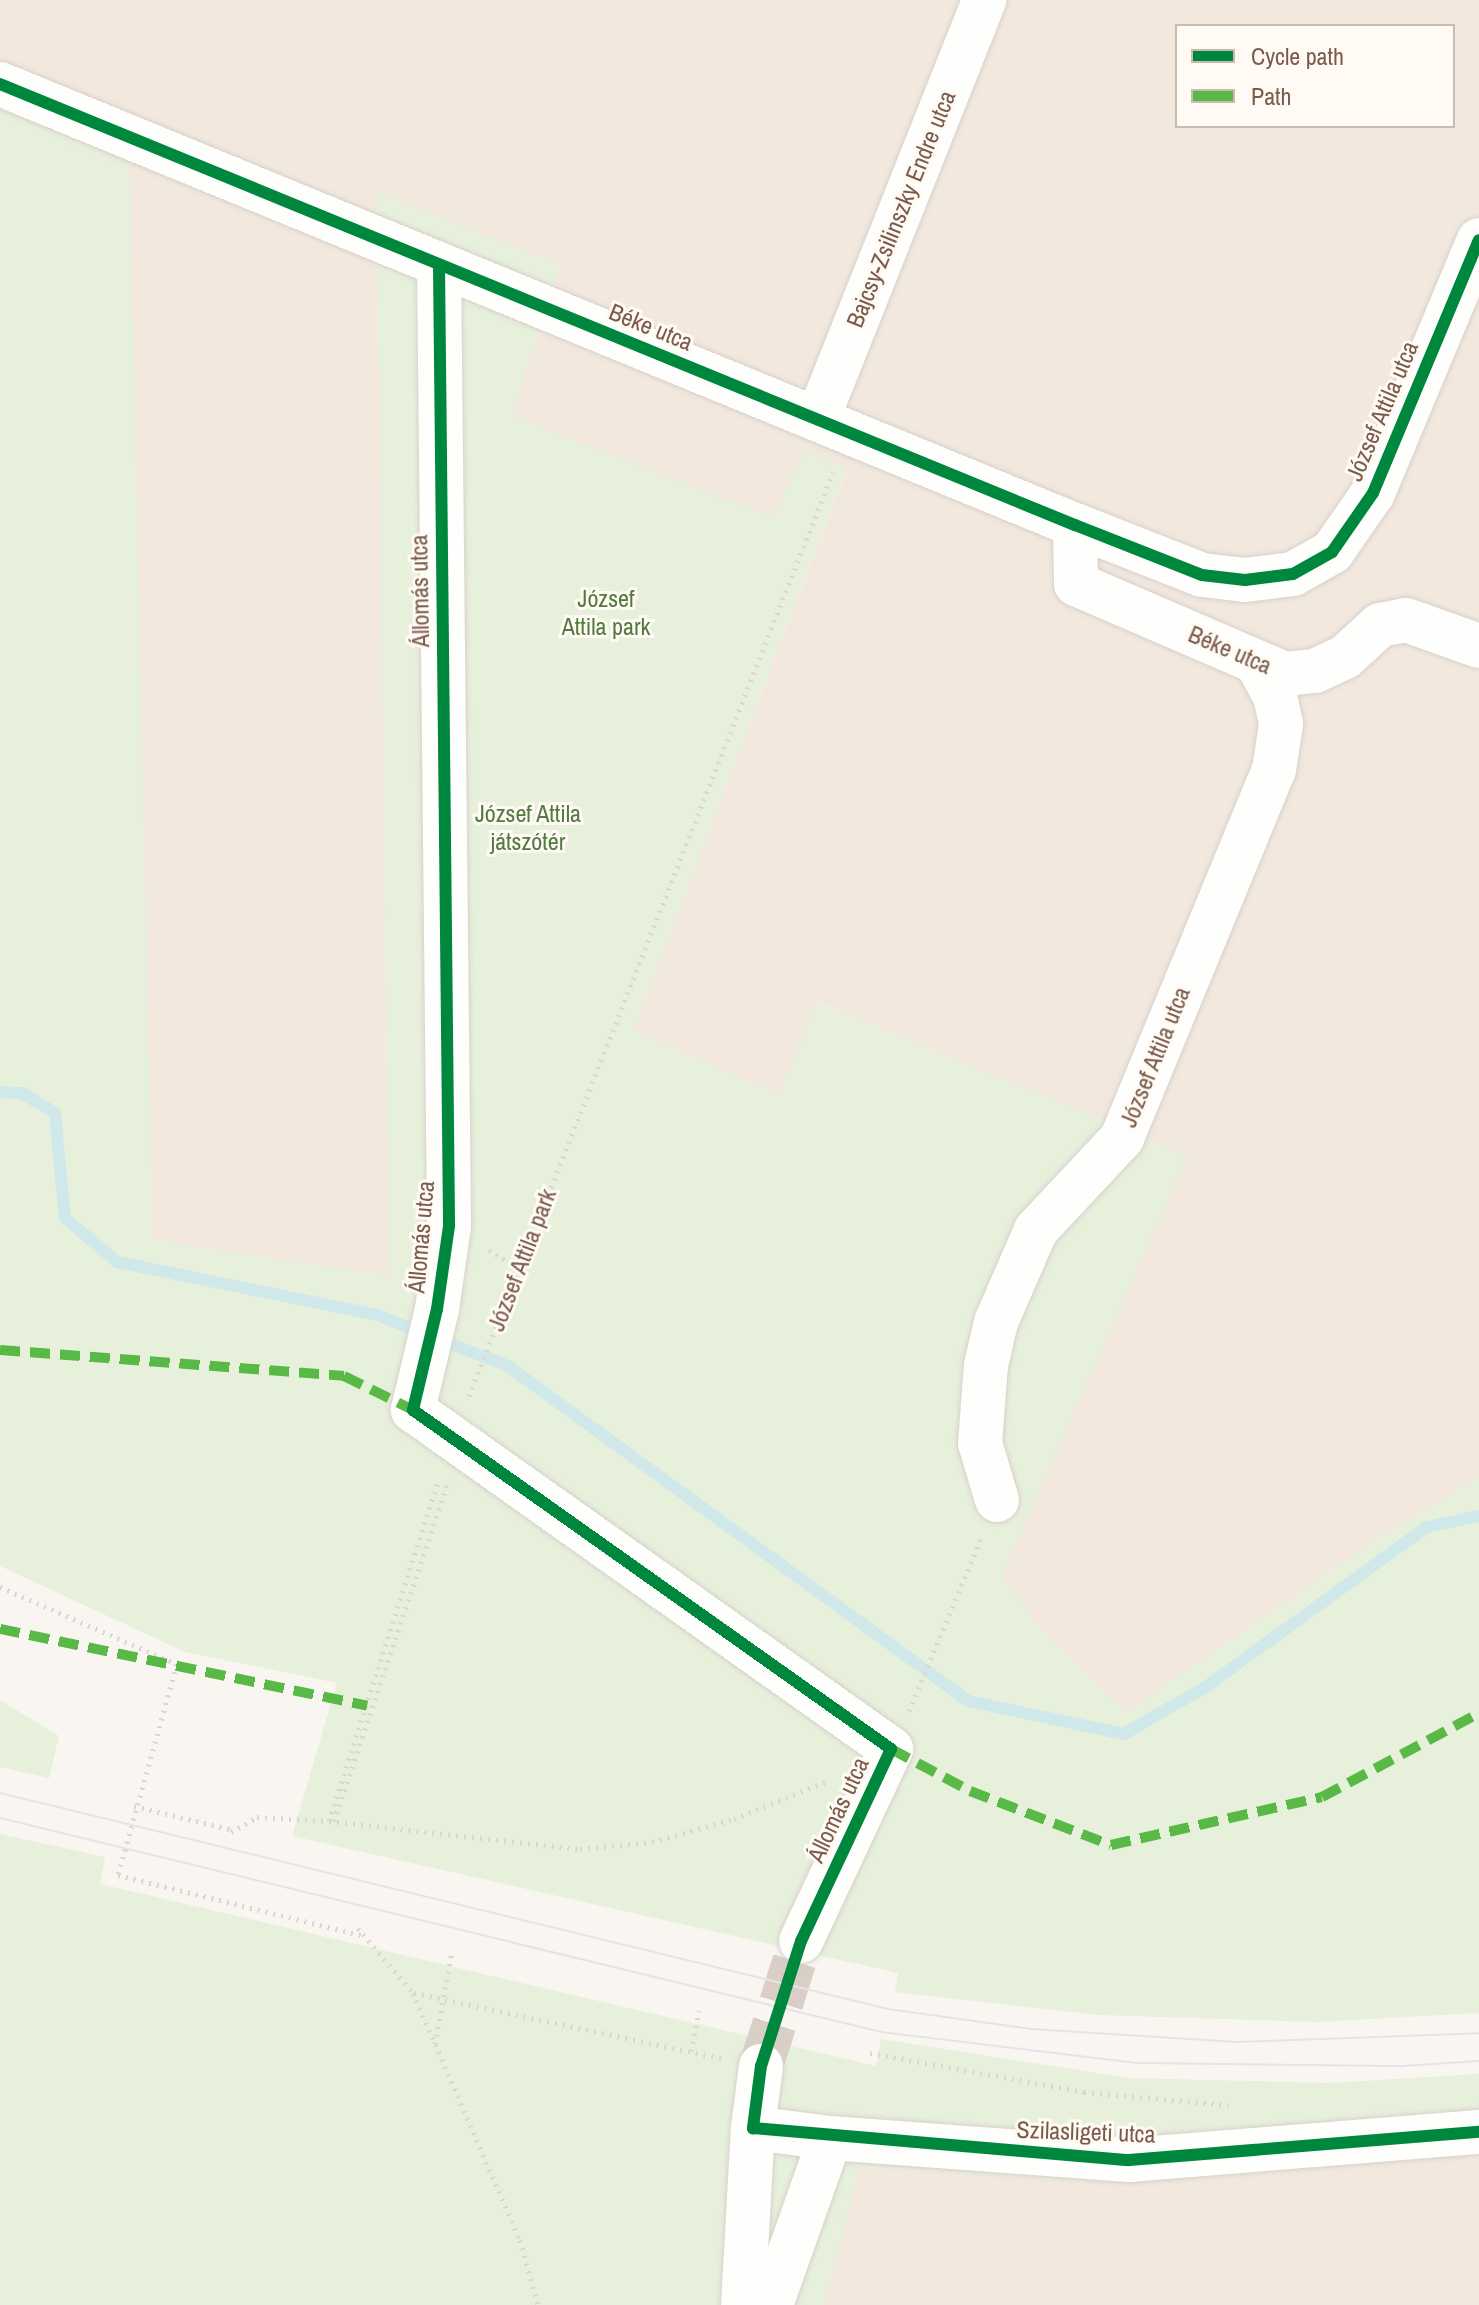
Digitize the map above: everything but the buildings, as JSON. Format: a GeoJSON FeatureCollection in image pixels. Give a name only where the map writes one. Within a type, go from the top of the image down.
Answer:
{"type":"FeatureCollection","features":[{"type":"Feature","properties":{"kind":"street","name":"Bajcsy-Zsilinszky Endre utca"},"geometry":{"type":"LineString","coordinates":[[833,425],[984,0]]}},
{"type":"Feature","properties":{"kind":"street","name":"Béke utca"},"geometry":{"type":"LineString","coordinates":[[0,84],[1202,575],[1245,580],[1293,574]]}},
{"type":"Feature","properties":{"kind":"street","name":"József Attila utca"},"geometry":{"type":"LineString","coordinates":[[1293,574],[1332,552],[1373,493],[1479,240]]}},
{"type":"Feature","properties":{"kind":"street","name":"Állomás utca"},"geometry":{"type":"LineString","coordinates":[[439,265],[449,1226],[437,1309],[413,1410],[457,1438],[891,1749],[801,1941]]}},
{"type":"Feature","properties":{"kind":"street","name":"Béke utca"},"geometry":{"type":"LineString","coordinates":[[1075,525],[1076,584],[1285,674],[1315,671],[1345,657],[1380,625],[1406,620],[1479,646]]}},
{"type":"Feature","properties":{"kind":"street","name":"József Attila utca"},"geometry":{"type":"LineString","coordinates":[[997,1500],[980,1443],[986,1365],[996,1322],[1036,1230],[1122,1138],[1274,770],[1281,724],[1275,696],[1256,662]]}},
{"type":"Feature","properties":{"kind":"street"},"geometry":{"type":"LineString","coordinates":[[743,2305],[753,2128],[761,2066]]}},
{"type":"Feature","properties":{"kind":"street","name":"Szilasligeti utca"},"geometry":{"type":"LineString","coordinates":[[753,2128],[830,2138],[1129,2160],[1479,2132]]}},
{"type":"Feature","properties":{"kind":"street"},"geometry":{"type":"LineString","coordinates":[[771,2305],[830,2138]]}},
{"type":"Feature","properties":{"kind":"path"},"geometry":{"type":"LineString","coordinates":[[495,1254],[518,1268]]}},
{"type":"Feature","properties":{"kind":"path"},"geometry":{"type":"LineString","coordinates":[[332,1821],[457,1438]]}},
{"type":"Feature","properties":{"kind":"path"},"geometry":{"type":"LineString","coordinates":[[332,1821],[457,1438]]}},
{"type":"Feature","properties":{"kind":"path"},"geometry":{"type":"LineString","coordinates":[[914,1700],[997,1500]]}},
{"type":"Feature","properties":{"kind":"path"},"geometry":{"type":"LineString","coordinates":[[0,1587],[177,1664],[134,1806],[118,1875],[365,1936]]}},
{"type":"Feature","properties":{"kind":"path"},"geometry":{"type":"LineString","coordinates":[[134,1806],[232,1831],[257,1817],[332,1821],[580,1849],[652,1842],[799,1795],[891,1749]]}},
{"type":"Feature","properties":{"kind":"path"},"geometry":{"type":"LineString","coordinates":[[358,1928],[413,1993],[520,2240],[538,2305]]}},
{"type":"Feature","properties":{"kind":"path"},"geometry":{"type":"LineString","coordinates":[[434,2046],[452,1951]]}},
{"type":"Feature","properties":{"kind":"path"},"geometry":{"type":"LineString","coordinates":[[413,1993],[691,2051],[699,2011]]}},
{"type":"Feature","properties":{"kind":"path"},"geometry":{"type":"LineString","coordinates":[[870,2053],[1084,2092],[1243,2107]]}},
{"type":"Feature","properties":{"kind":"shaded area"},"geometry":{"type":"Polygon","coordinates":[[[0,0],[1479,0],[1479,1478],[1377,1539],[1126,1712],[1036,1624],[1001,1575],[1187,1156],[817,1002],[779,1095],[633,1031],[847,468],[805,451],[773,518],[511,416],[560,265],[377,192],[389,1276],[153,1240],[148,1058],[0,84],[0,0]]]}},
{"type":"Feature","properties":{"kind":"shaded area"},"geometry":{"type":"Polygon","coordinates":[[[1479,2154],[1479,2305],[823,2305],[860,2167],[1073,2180],[1222,2176],[1479,2154]]]}},
{"type":"Feature","properties":{"kind":"green space"},"geometry":{"type":"Polygon","coordinates":[[[0,84],[129,137],[153,1240],[389,1276],[377,191],[560,265],[511,416],[773,517],[805,450],[847,467],[633,1031],[779,1095],[816,1002],[1188,1156],[1002,1575],[1036,1624],[1126,1712],[1377,1539],[1479,1478],[1479,2013],[1317,2022],[1099,2015],[895,1992],[898,1973],[292,1836],[337,1683],[185,1652],[0,1566],[0,84]]]}},
{"type":"Feature","properties":{"kind":"green space"},"geometry":{"type":"Polygon","coordinates":[[[0,1700],[59,1736],[49,1778],[0,1767],[0,1700]]]}},
{"type":"Feature","properties":{"kind":"green space"},"geometry":{"type":"Polygon","coordinates":[[[0,1834],[105,1857],[100,1884],[876,2066],[881,2039],[1128,2078],[1329,2083],[1479,2074],[1479,2154],[1222,2176],[1073,2180],[861,2167],[823,2305],[0,2305],[0,1834]]]}},
{"type":"Feature","properties":{"kind":"waterway"},"geometry":{"type":"LineString","coordinates":[[0,1092],[22,1093],[55,1113],[65,1218],[117,1262],[377,1315],[508,1366],[968,1701],[1124,1734],[1207,1686],[1427,1527],[1479,1516]]}},
{"type":"Feature","properties":{"kind":"tunnel"},"geometry":{"type":"LineString","coordinates":[[761,2066],[801,1941]]}},
{"type":"Feature","properties":{"kind":"tram line"},"geometry":{"type":"LineString","coordinates":[[0,1793],[888,2009],[1032,2029],[1238,2042],[1479,2033]]}},
{"type":"Feature","properties":{"kind":"tram line"},"geometry":{"type":"LineString","coordinates":[[0,1818],[881,2032],[1139,2063],[1402,2066],[1479,2061]]}},
{"type":"Feature","properties":{"kind":"marked path"},"geometry":{"type":"LineString","coordinates":[[0,1350],[344,1376],[413,1410]]}},
{"type":"Feature","properties":{"kind":"marked path"},"geometry":{"type":"LineString","coordinates":[[0,1629],[367,1706]]}},
{"type":"Feature","properties":{"kind":"marked path"},"geometry":{"type":"LineString","coordinates":[[891,1749],[970,1791],[1111,1845],[1322,1797],[1479,1713]]}},
{"type":"Feature","properties":{"kind":"cycle path"},"geometry":{"type":"LineString","coordinates":[[0,84],[1075,525],[1202,575],[1245,580],[1293,574],[1332,552],[1373,493],[1479,240]]}},
{"type":"Feature","properties":{"kind":"cycle path"},"geometry":{"type":"LineString","coordinates":[[439,265],[449,1226],[437,1309],[413,1410],[891,1749],[801,1941],[761,2066],[753,2128],[1129,2160],[1479,2132]]}},
{"type":"Feature","properties":{"kind":"park label","name":"József Attila park"},"geometry":{"type":"Point","coordinates":[606,613]}},
{"type":"Feature","properties":{"kind":"park label","name":"József Attila játszótér"},"geometry":{"type":"Point","coordinates":[528,828]}}]}
